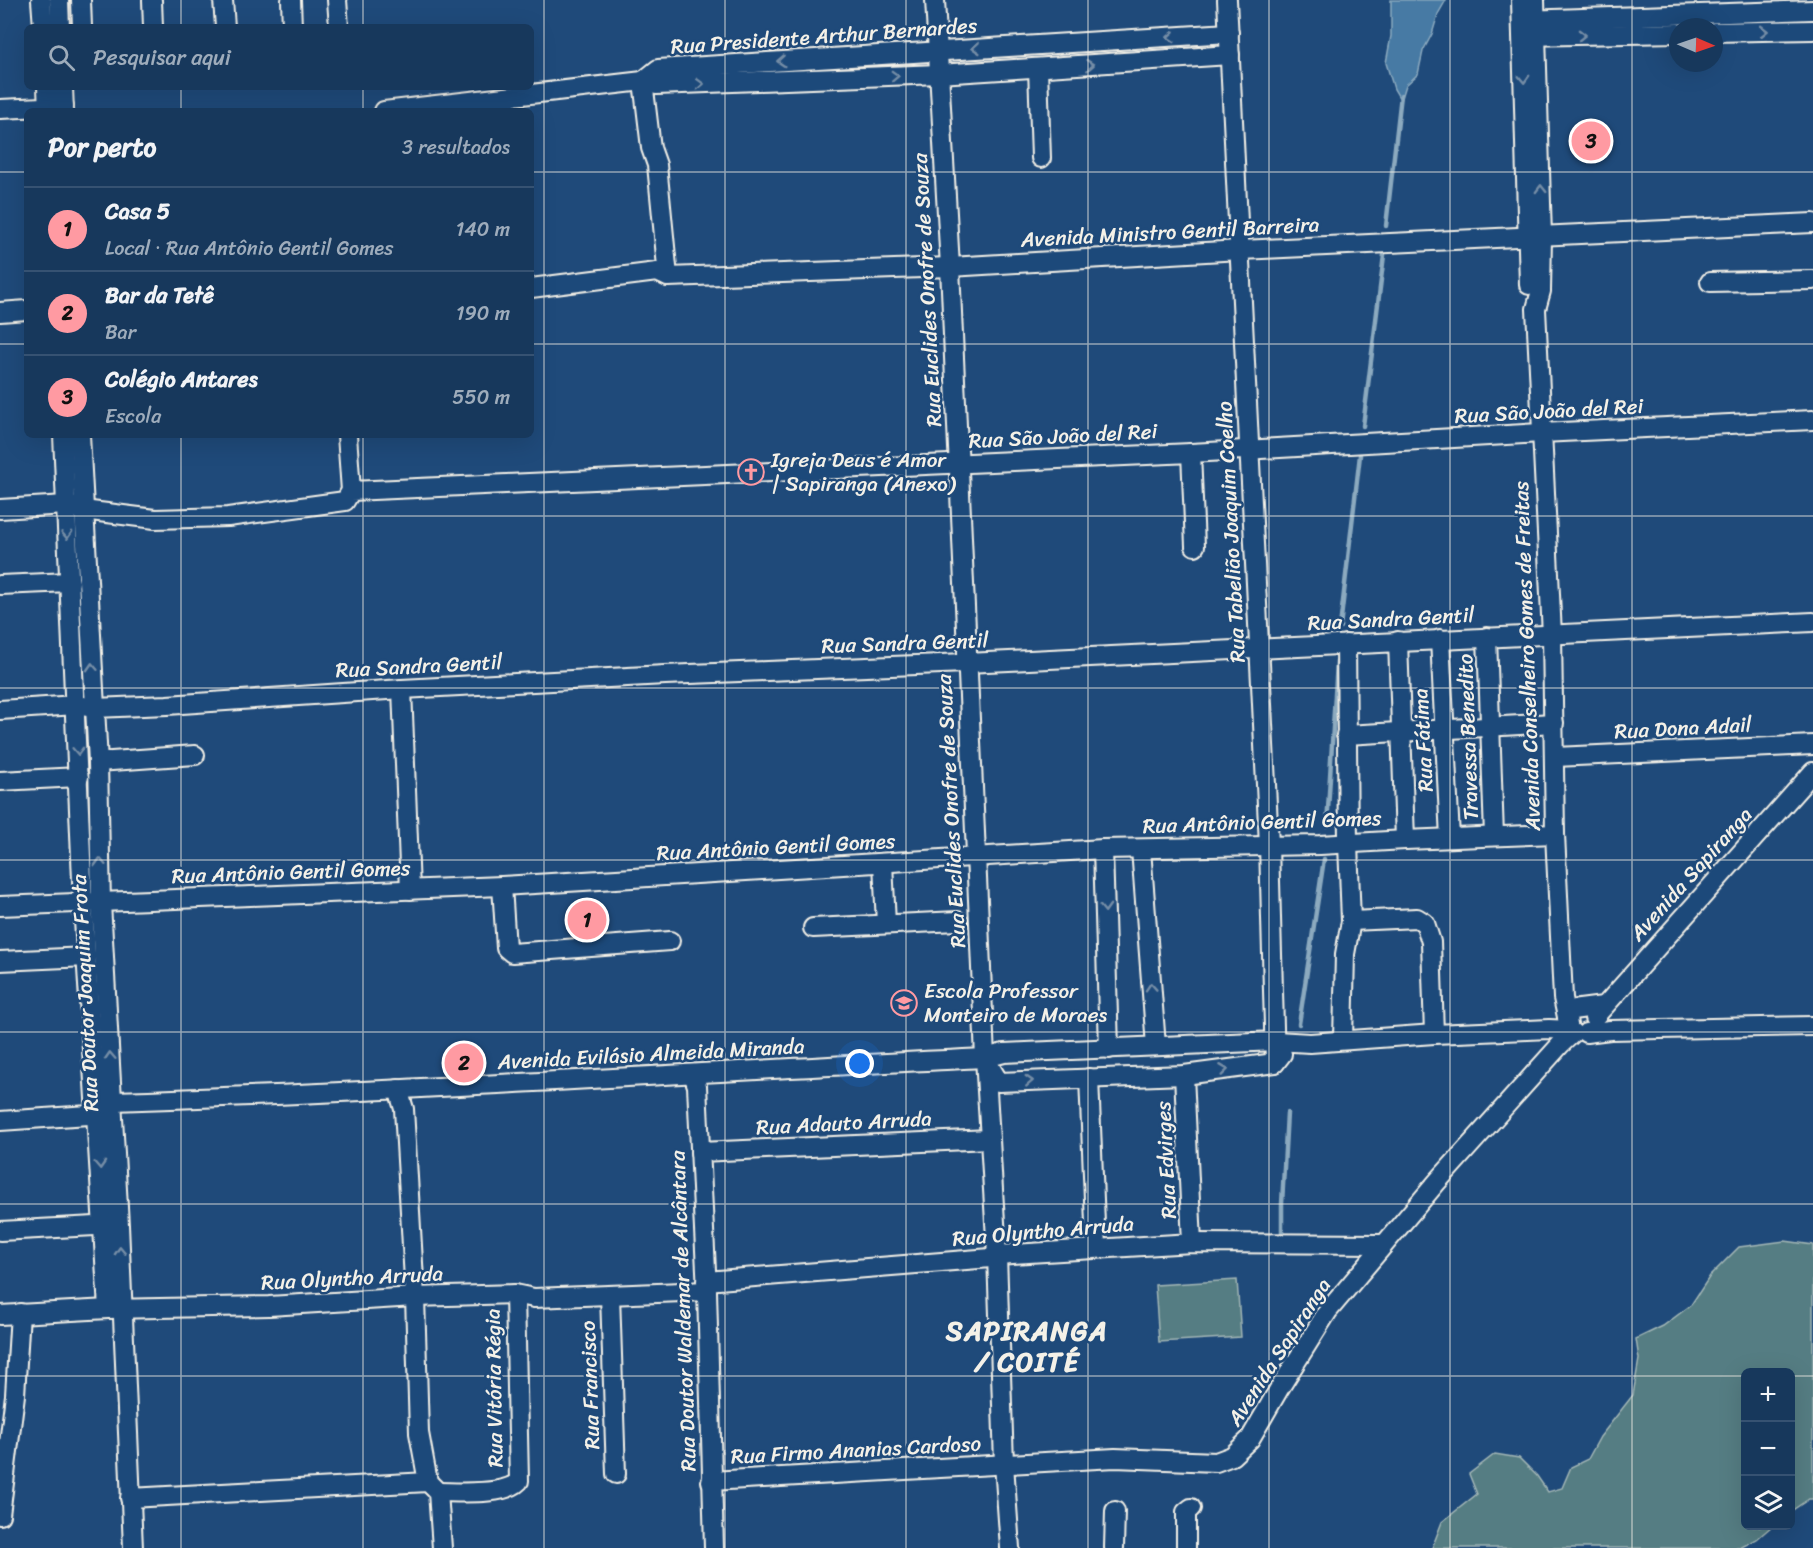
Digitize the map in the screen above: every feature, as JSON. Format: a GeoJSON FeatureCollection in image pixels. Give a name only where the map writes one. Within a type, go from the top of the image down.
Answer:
{"type":"FeatureCollection","features":[{"type":"Feature","properties":{"kind":"street"},"geometry":{"type":"LineString","coordinates":[[41,0],[43,24]]}},
{"type":"Feature","properties":{"kind":"street"},"geometry":{"type":"LineString","coordinates":[[59,0],[60,24]]}},
{"type":"Feature","properties":{"kind":"street"},"geometry":{"type":"LineString","coordinates":[[81,0],[82,24]]}},
{"type":"Feature","properties":{"kind":"street"},"geometry":{"type":"LineString","coordinates":[[152,0],[153,24]]}},
{"type":"Feature","properties":{"kind":"street"},"geometry":{"type":"LineString","coordinates":[[223,0],[225,24]]}},
{"type":"Feature","properties":{"kind":"street"},"geometry":{"type":"LineString","coordinates":[[291,0],[292,24]]}},
{"type":"Feature","properties":{"kind":"street"},"geometry":{"type":"LineString","coordinates":[[337,0],[339,24]]}},
{"type":"Feature","properties":{"kind":"street","name":"Rua Euclides Onofre de Souza"},"geometry":{"type":"LineString","coordinates":[[935,0],[950,267],[966,663],[997,1255],[1004,1464],[1010,1548]]}},
{"type":"Feature","properties":{"kind":"street","name":"Rua Tabelião Joaquim Coelho"},"geometry":{"type":"LineString","coordinates":[[1227,0],[1269,845],[1275,1063]]}},
{"type":"Feature","properties":{"kind":"street","name":"Avenida Conselheiro Gomes de Freitas"},"geometry":{"type":"LineString","coordinates":[[1521,0],[1530,28]]}},
{"type":"Feature","properties":{"kind":"street","name":"Avenida Conselheiro Gomes de Freitas"},"geometry":{"type":"LineString","coordinates":[[1535,0],[1530,28],[1535,237],[1541,296],[1536,309],[1552,635],[1556,834],[1581,1022]]}},
{"type":"Feature","properties":{"kind":"street"},"geometry":{"type":"LineString","coordinates":[[1530,28],[1813,10]]}},
{"type":"Feature","properties":{"kind":"street"},"geometry":{"type":"LineString","coordinates":[[1530,28],[1669,33]]}},
{"type":"Feature","properties":{"kind":"street"},"geometry":{"type":"LineString","coordinates":[[1723,32],[1813,30]]}},
{"type":"Feature","properties":{"kind":"street","name":"Rua Presidente Arthur Bernardes"},"geometry":{"type":"LineString","coordinates":[[643,81],[658,69],[1229,33]]}},
{"type":"Feature","properties":{"kind":"street","name":"Rua Presidente Arthur Bernardes"},"geometry":{"type":"LineString","coordinates":[[410,108],[643,81],[657,85],[939,74],[1230,55]]}},
{"type":"Feature","properties":{"kind":"street"},"geometry":{"type":"LineString","coordinates":[[1038,68],[1041,158]]}},
{"type":"Feature","properties":{"kind":"street"},"geometry":{"type":"LineString","coordinates":[[643,81],[651,148],[657,165],[668,277]]}},
{"type":"Feature","properties":{"kind":"street"},"geometry":{"type":"LineString","coordinates":[[48,90],[56,108]]}},
{"type":"Feature","properties":{"kind":"street"},"geometry":{"type":"LineString","coordinates":[[56,108],[62,90]]}},
{"type":"Feature","properties":{"kind":"street"},"geometry":{"type":"LineString","coordinates":[[0,109],[24,109]]}},
{"type":"Feature","properties":{"kind":"street","name":"Avenida Ministro Gentil Barreira"},"geometry":{"type":"LineString","coordinates":[[534,288],[657,272],[668,277],[950,267],[1240,250],[1813,223]]}},
{"type":"Feature","properties":{"kind":"street"},"geometry":{"type":"LineString","coordinates":[[1710,282],[1813,280]]}},
{"type":"Feature","properties":{"kind":"street"},"geometry":{"type":"LineString","coordinates":[[0,312],[24,310]]}},
{"type":"Feature","properties":{"kind":"street","name":"Rua São João del Rei"},"geometry":{"type":"LineString","coordinates":[[0,509],[74,508],[155,519],[228,517],[345,501],[351,491],[1191,453],[1813,420]]}},
{"type":"Feature","properties":{"kind":"street","name":"Rua Doutor Joaquim Frota"},"geometry":{"type":"LineString","coordinates":[[63,438],[74,508],[95,708],[98,762],[92,903],[87,957],[105,1104]]}},
{"type":"Feature","properties":{"kind":"street","name":"Rua Doutor Joaquim Frota"},"geometry":{"type":"LineString","coordinates":[[80,438],[70,582],[79,777],[92,903],[115,1309],[133,1548]]}},
{"type":"Feature","properties":{"kind":"street"},"geometry":{"type":"LineString","coordinates":[[347,438],[351,491]]}},
{"type":"Feature","properties":{"kind":"street"},"geometry":{"type":"LineString","coordinates":[[1191,453],[1195,546]]}},
{"type":"Feature","properties":{"kind":"street"},"geometry":{"type":"LineString","coordinates":[[0,585],[70,582]]}},
{"type":"Feature","properties":{"kind":"street","name":"Rua Sandra Gentil"},"geometry":{"type":"LineString","coordinates":[[0,710],[76,705],[95,708],[665,675],[966,663],[1813,622]]}},
{"type":"Feature","properties":{"kind":"street","name":"Travessa Benedito"},"geometry":{"type":"LineString","coordinates":[[1487,637],[1494,836]]}},
{"type":"Feature","properties":{"kind":"street","name":"Rua Fátima"},"geometry":{"type":"LineString","coordinates":[[1440,639],[1450,838]]}},
{"type":"Feature","properties":{"kind":"street"},"geometry":{"type":"LineString","coordinates":[[1398,641],[1405,840]]}},
{"type":"Feature","properties":{"kind":"street"},"geometry":{"type":"LineString","coordinates":[[1343,1040],[1345,954],[1351,921],[1347,844],[1346,644]]}},
{"type":"Feature","properties":{"kind":"street"},"geometry":{"type":"LineString","coordinates":[[402,689],[410,890]]}},
{"type":"Feature","properties":{"kind":"street"},"geometry":{"type":"LineString","coordinates":[[1346,735],[1554,723]]}},
{"type":"Feature","properties":{"kind":"street","name":"Rua Dona Adail"},"geometry":{"type":"LineString","coordinates":[[1555,757],[1813,745]]}},
{"type":"Feature","properties":{"kind":"street"},"geometry":{"type":"LineString","coordinates":[[98,762],[195,755]]}},
{"type":"Feature","properties":{"kind":"street","name":"Avenida Sapiranga"},"geometry":{"type":"LineString","coordinates":[[1004,1464],[1115,1458],[1216,1462],[1232,1456],[1250,1439],[1328,1311],[1384,1244],[1581,1022],[1813,772]]}},
{"type":"Feature","properties":{"kind":"street"},"geometry":{"type":"LineString","coordinates":[[0,781],[79,777]]}},
{"type":"Feature","properties":{"kind":"street","name":"Rua Antônio Gentil Gomes"},"geometry":{"type":"LineString","coordinates":[[0,906],[502,886],[1103,849],[1347,844],[1556,834]]}},
{"type":"Feature","properties":{"kind":"street"},"geometry":{"type":"LineString","coordinates":[[1103,849],[1110,1049]]}},
{"type":"Feature","properties":{"kind":"street"},"geometry":{"type":"LineString","coordinates":[[1141,849],[1156,1046]]}},
{"type":"Feature","properties":{"kind":"street"},"geometry":{"type":"LineString","coordinates":[[883,863],[886,924]]}},
{"type":"Feature","properties":{"kind":"street"},"geometry":{"type":"LineString","coordinates":[[502,886],[506,948],[512,953],[670,941]]}},
{"type":"Feature","properties":{"kind":"street"},"geometry":{"type":"LineString","coordinates":[[1351,921],[1417,918],[1425,923],[1431,942],[1434,1034]]}},
{"type":"Feature","properties":{"kind":"street"},"geometry":{"type":"LineString","coordinates":[[813,928],[958,921]]}},
{"type":"Feature","properties":{"kind":"street"},"geometry":{"type":"LineString","coordinates":[[0,961],[87,957]]}},
{"type":"Feature","properties":{"kind":"street"},"geometry":{"type":"LineString","coordinates":[[1581,1022],[1813,1026]]}},
{"type":"Feature","properties":{"kind":"street","name":"Avenida Evilásio Almeida Miranda"},"geometry":{"type":"LineString","coordinates":[[0,1121],[89,1115],[105,1104],[985,1058],[1004,1053],[1276,1041],[1310,1043],[1549,1029],[1581,1022]]}},
{"type":"Feature","properties":{"kind":"street","name":"Avenida Evilásio Almeida Miranda"},"geometry":{"type":"LineString","coordinates":[[985,1058],[999,1082],[1184,1075],[1275,1063],[1286,1050],[1310,1043]]}},
{"type":"Feature","properties":{"kind":"street","name":"Rua Doutor Waldemar de Alcântara"},"geometry":{"type":"LineString","coordinates":[[693,1074],[698,1086],[707,1286],[714,1548]]}},
{"type":"Feature","properties":{"kind":"street","name":"Rua Edvirges"},"geometry":{"type":"LineString","coordinates":[[1184,1075],[1192,1243]]}},
{"type":"Feature","properties":{"kind":"street"},"geometry":{"type":"LineString","coordinates":[[1089,1078],[1096,1248]]}},
{"type":"Feature","properties":{"kind":"street"},"geometry":{"type":"LineString","coordinates":[[398,1089],[404,1109],[415,1297],[419,1433],[433,1487],[442,1548]]}},
{"type":"Feature","properties":{"kind":"street","name":"Rua Adauto Arruda"},"geometry":{"type":"LineString","coordinates":[[700,1152],[990,1139]]}},
{"type":"Feature","properties":{"kind":"street"},"geometry":{"type":"LineString","coordinates":[[0,1230],[111,1225]]}},
{"type":"Feature","properties":{"kind":"street","name":"Rua Olyntho Arruda"},"geometry":{"type":"LineString","coordinates":[[0,1314],[268,1306],[415,1297],[515,1294],[534,1298],[610,1295],[991,1258],[997,1255],[1096,1248],[1192,1243],[1384,1244]]}},
{"type":"Feature","properties":{"kind":"street","name":"Rua Vitória Régia"},"geometry":{"type":"LineString","coordinates":[[433,1487],[498,1490],[514,1486],[519,1481],[515,1294]]}},
{"type":"Feature","properties":{"kind":"street","name":"Rua Francisco"},"geometry":{"type":"LineString","coordinates":[[610,1295],[616,1473]]}},
{"type":"Feature","properties":{"kind":"street"},"geometry":{"type":"LineString","coordinates":[[0,1515],[15,1395],[20,1313]]}},
{"type":"Feature","properties":{"kind":"street","name":"Rua Firmo Ananias Cardoso"},"geometry":{"type":"LineString","coordinates":[[711,1481],[1004,1464]]}},
{"type":"Feature","properties":{"kind":"street"},"geometry":{"type":"LineString","coordinates":[[130,1498],[433,1487]]}},
{"type":"Feature","properties":{"kind":"street"},"geometry":{"type":"LineString","coordinates":[[1186,1548],[1186,1512],[1191,1508]]}},
{"type":"Feature","properties":{"kind":"street"},"geometry":{"type":"LineString","coordinates":[[1114,1548],[1115,1511]]}},
{"type":"Feature","properties":{"kind":"green space"},"geometry":{"type":"Polygon","coordinates":[[[1785,1241],[1813,1245],[1813,1499],[1809,1499],[1795,1508],[1795,1368],[1741,1368],[1741,1530],[1767,1530],[1757,1539],[1740,1548],[1432,1548],[1442,1522],[1477,1494],[1469,1474],[1495,1454],[1519,1458],[1537,1476],[1548,1492],[1562,1488],[1571,1467],[1588,1459],[1600,1437],[1633,1395],[1639,1359],[1636,1339],[1663,1326],[1691,1305],[1710,1276],[1739,1247],[1785,1241]]]}},
{"type":"Feature","properties":{"kind":"green space"},"geometry":{"type":"Polygon","coordinates":[[[1237,1280],[1241,1337],[1159,1342],[1155,1285],[1237,1280]]]}},
{"type":"Feature","properties":{"kind":"water"},"geometry":{"type":"Polygon","coordinates":[[[1391,0],[1446,0],[1423,51],[1418,74],[1406,85],[1401,101],[1394,89],[1386,63],[1391,36],[1391,0]]]}},
{"type":"Feature","properties":{"kind":"waterway"},"geometry":{"type":"LineString","coordinates":[[1386,226],[1401,95]]}},
{"type":"Feature","properties":{"kind":"waterway"},"geometry":{"type":"LineString","coordinates":[[1363,426],[1384,255]]}},
{"type":"Feature","properties":{"kind":"waterway"},"geometry":{"type":"LineString","coordinates":[[1340,627],[1360,455]]}},
{"type":"Feature","properties":{"kind":"waterway"},"geometry":{"type":"LineString","coordinates":[[1327,826],[1337,662]]}},
{"type":"Feature","properties":{"kind":"waterway"},"geometry":{"type":"LineString","coordinates":[[1299,1024],[1324,859]]}},
{"type":"Feature","properties":{"kind":"waterway"},"geometry":{"type":"LineString","coordinates":[[1282,1233],[1287,1113]]}},
{"type":"Feature","properties":{"kind":"place","name":"Colégio Antares"},"geometry":{"type":"Point","coordinates":[1591,141]}},
{"type":"Feature","properties":{"kind":"place","name":"Igreja Deus é Amor | Sapiranga (Anexo)"},"geometry":{"type":"Point","coordinates":[751,472]}},
{"type":"Feature","properties":{"kind":"place","name":"Casa 5"},"geometry":{"type":"Point","coordinates":[587,920]}},
{"type":"Feature","properties":{"kind":"place","name":"Escola Professor Monteiro de Moraes"},"geometry":{"type":"Point","coordinates":[904,1003]}},
{"type":"Feature","properties":{"kind":"place","name":"Bar da Tetê"},"geometry":{"type":"Point","coordinates":[464,1063]}},
{"type":"Feature","properties":{"kind":"district","name":"SAPIRANGA / COITÉ"},"geometry":{"type":"Point","coordinates":[1027,1346]}}]}
